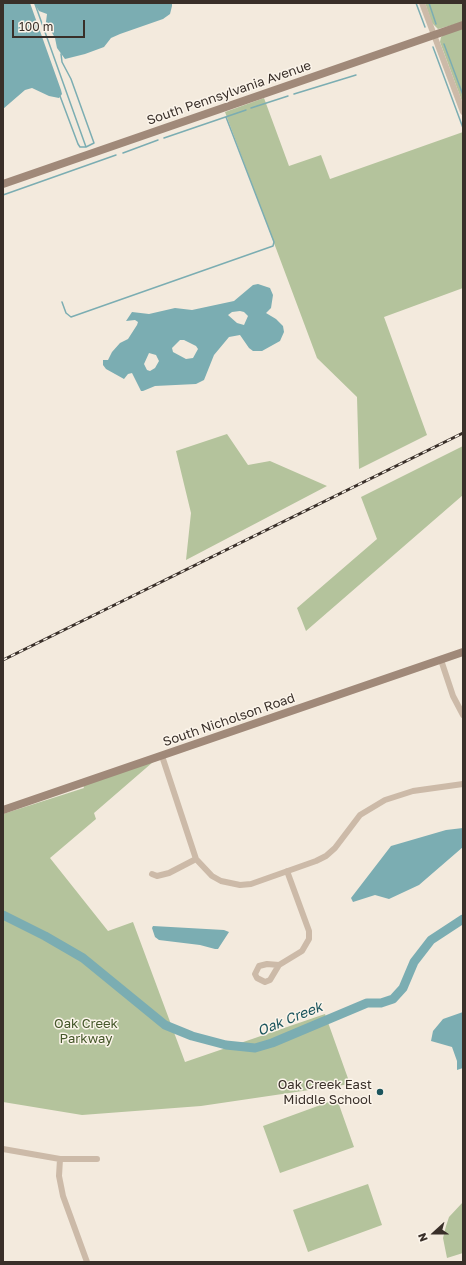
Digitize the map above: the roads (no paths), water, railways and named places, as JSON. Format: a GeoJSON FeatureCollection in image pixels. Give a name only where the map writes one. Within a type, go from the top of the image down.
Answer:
{"type":"FeatureCollection","features":[{"type":"Feature","properties":{"kind":"street"},"geometry":{"type":"LineString","coordinates":[[422,3],[463,112]]}},
{"type":"Feature","properties":{"kind":"street","name":"South Pennsylvania Avenue"},"geometry":{"type":"LineString","coordinates":[[3,184],[463,25]]}},
{"type":"Feature","properties":{"kind":"street","name":"South Nicholson Road"},"geometry":{"type":"LineString","coordinates":[[3,810],[463,652]]}},
{"type":"Feature","properties":{"kind":"street"},"geometry":{"type":"LineString","coordinates":[[441,660],[453,696],[463,715]]}},
{"type":"Feature","properties":{"kind":"street"},"geometry":{"type":"LineString","coordinates":[[162,756],[196,859],[212,876],[221,881],[240,885],[251,884],[326,856],[335,848],[354,820],[374,805],[413,791],[463,784]]}},
{"type":"Feature","properties":{"kind":"street"},"geometry":{"type":"LineString","coordinates":[[152,874],[158,876],[169,874],[196,859]]}},
{"type":"Feature","properties":{"kind":"street"},"geometry":{"type":"LineString","coordinates":[[279,965],[302,951],[309,939],[309,931],[287,871]]}},
{"type":"Feature","properties":{"kind":"street"},"geometry":{"type":"LineString","coordinates":[[3,1150],[60,1159],[97,1159]]}},
{"type":"Feature","properties":{"kind":"street"},"geometry":{"type":"LineString","coordinates":[[60,1159],[59,1176],[63,1196],[87,1262]]}},
{"type":"Feature","properties":{"kind":"water"},"geometry":{"type":"Polygon","coordinates":[[[3,3],[30,3],[61,90],[62,94],[59,98],[49,96],[32,88],[25,90],[3,109],[3,3]]]}},
{"type":"Feature","properties":{"kind":"water"},"geometry":{"type":"Polygon","coordinates":[[[34,3],[172,3],[172,6],[170,14],[163,19],[111,38],[104,47],[65,59],[57,48],[55,38],[46,22],[47,14],[39,11],[34,3]]]}},
{"type":"Feature","properties":{"kind":"water"},"geometry":{"type":"Polygon","coordinates":[[[258,284],[270,288],[273,295],[271,308],[266,313],[276,319],[283,326],[284,332],[280,341],[262,351],[253,351],[249,348],[240,335],[229,337],[214,355],[204,380],[196,384],[155,386],[143,391],[141,391],[132,373],[128,374],[124,379],[106,369],[103,365],[103,360],[108,360],[112,352],[120,343],[128,339],[137,325],[138,322],[135,320],[126,321],[132,312],[149,314],[175,308],[192,310],[234,301],[253,285],[258,284]],[[232,312],[228,315],[237,323],[244,325],[248,316],[244,312],[232,312]],[[180,340],[172,348],[173,352],[186,359],[193,358],[198,349],[196,346],[184,340],[180,340]],[[149,353],[144,364],[147,370],[150,371],[155,368],[159,361],[156,355],[149,353]]]}},
{"type":"Feature","properties":{"kind":"water"},"geometry":{"type":"Polygon","coordinates":[[[463,828],[463,847],[419,885],[389,899],[375,895],[353,902],[351,898],[391,846],[446,830],[463,828]]]}},
{"type":"Feature","properties":{"kind":"water"},"geometry":{"type":"Polygon","coordinates":[[[153,926],[224,930],[229,932],[218,949],[215,949],[200,945],[159,940],[155,937],[152,928],[153,926]]]}},
{"type":"Feature","properties":{"kind":"water"},"geometry":{"type":"Polygon","coordinates":[[[463,1012],[463,1068],[457,1070],[457,1061],[452,1047],[431,1041],[433,1031],[443,1019],[463,1012]]]}},
{"type":"Feature","properties":{"kind":"waterway"},"geometry":{"type":"LineString","coordinates":[[416,3],[425,27]]}},
{"type":"Feature","properties":{"kind":"waterway"},"geometry":{"type":"LineString","coordinates":[[429,3],[436,24]]}},
{"type":"Feature","properties":{"kind":"waterway"},"geometry":{"type":"LineString","coordinates":[[35,4],[86,147]]}},
{"type":"Feature","properties":{"kind":"waterway"},"geometry":{"type":"LineString","coordinates":[[444,44],[463,95]]}},
{"type":"Feature","properties":{"kind":"waterway"},"geometry":{"type":"LineString","coordinates":[[433,47],[463,128]]}},
{"type":"Feature","properties":{"kind":"waterway"},"geometry":{"type":"LineString","coordinates":[[60,96],[80,147],[86,147],[94,143],[71,79],[62,62],[61,54]]}},
{"type":"Feature","properties":{"kind":"waterway"},"geometry":{"type":"LineString","coordinates":[[294,94],[356,75]]}},
{"type":"Feature","properties":{"kind":"waterway"},"geometry":{"type":"LineString","coordinates":[[251,108],[288,96]]}},
{"type":"Feature","properties":{"kind":"waterway"},"geometry":{"type":"LineString","coordinates":[[164,138],[246,110]]}},
{"type":"Feature","properties":{"kind":"waterway"},"geometry":{"type":"LineString","coordinates":[[62,302],[66,313],[71,317],[273,246],[274,242],[226,117]]}},
{"type":"Feature","properties":{"kind":"waterway"},"geometry":{"type":"LineString","coordinates":[[123,153],[158,140]]}},
{"type":"Feature","properties":{"kind":"waterway"},"geometry":{"type":"LineString","coordinates":[[3,195],[116,155]]}},
{"type":"Feature","properties":{"kind":"waterway","name":"Oak Creek"},"geometry":{"type":"LineString","coordinates":[[3,915],[45,936],[83,958],[165,1025],[192,1036],[226,1045],[255,1048],[272,1043],[367,1003],[381,1003],[393,999],[403,988],[414,962],[431,940],[463,919]]}},
{"type":"Feature","properties":{"kind":"railway"},"geometry":{"type":"LineString","coordinates":[[3,660],[463,433]]}},
{"type":"Feature","properties":{"kind":"place","name":"Oak Creek East Middle School"},"geometry":{"type":"Point","coordinates":[380,1092]}},
{"type":"Feature","properties":{"kind":"park label","name":"Oak Creek Parkway"},"geometry":{"type":"Point","coordinates":[86,1032]}}]}
